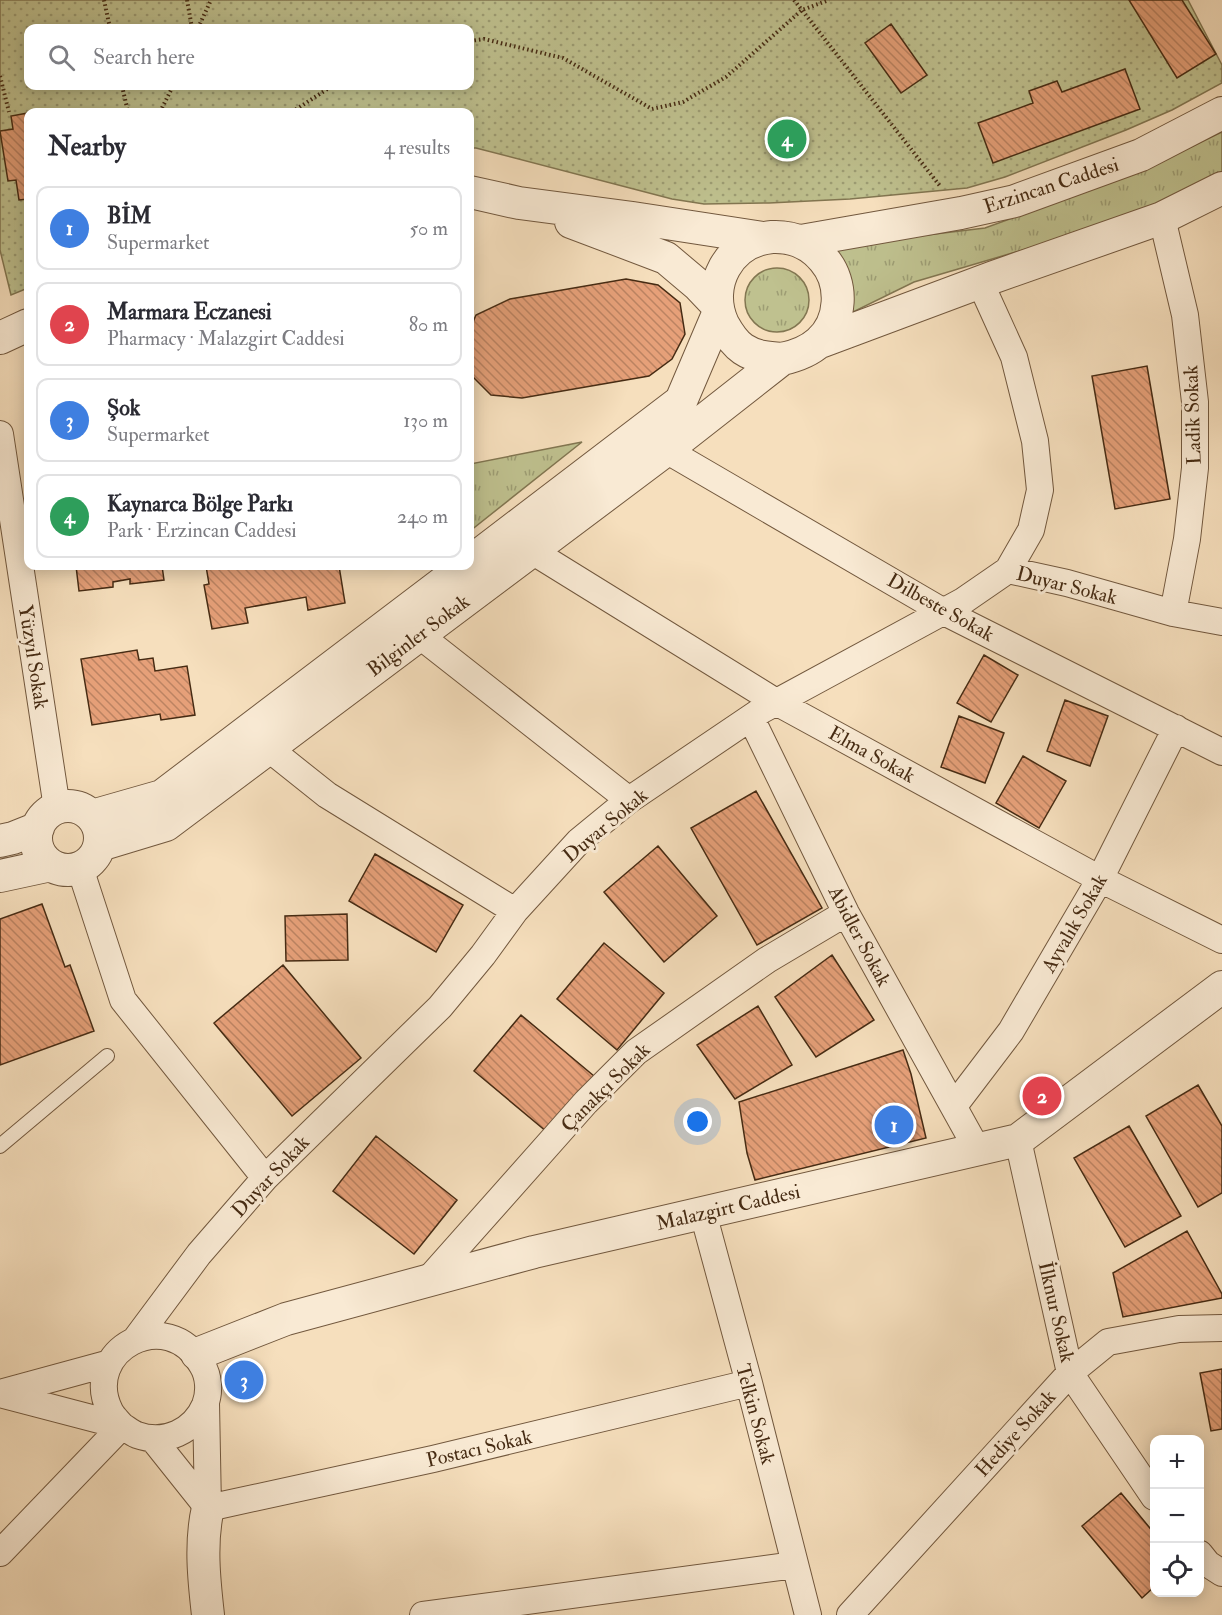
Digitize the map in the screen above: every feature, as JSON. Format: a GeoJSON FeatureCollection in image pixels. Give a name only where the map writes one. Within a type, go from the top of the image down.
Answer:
{"type":"FeatureCollection","features":[{"type":"Feature","properties":{"kind":"street","name":"Erzincan Caddesi"},"geometry":{"type":"LineString","coordinates":[[474,193],[519,203],[763,238],[782,237],[801,241],[961,213],[1015,201],[1141,155],[1222,113]]}},
{"type":"Feature","properties":{"kind":"street"},"geometry":{"type":"LineString","coordinates":[[782,359],[803,354],[820,342],[980,282],[1162,218],[1222,188]]}},
{"type":"Feature","properties":{"kind":"street","name":"Erzincan Caddesi"},"geometry":{"type":"LineString","coordinates":[[519,203],[666,258],[698,285],[718,310],[728,333],[742,348],[761,357],[782,359]]}},
{"type":"Feature","properties":{"kind":"street","name":"Ladik Sokak"},"geometry":{"type":"LineString","coordinates":[[1162,218],[1185,315],[1195,402],[1195,468],[1187,539],[1173,613]]}},
{"type":"Feature","properties":{"kind":"street"},"geometry":{"type":"LineString","coordinates":[[718,310],[716,293],[721,274],[731,258],[745,246],[763,238]]}},
{"type":"Feature","properties":{"kind":"street"},"geometry":{"type":"LineString","coordinates":[[801,241],[817,251],[829,266],[837,284],[838,304],[832,325],[820,342]]}},
{"type":"Feature","properties":{"kind":"street"},"geometry":{"type":"LineString","coordinates":[[980,282],[1014,357],[1035,441],[1041,490],[1030,530],[1008,570]]}},
{"type":"Feature","properties":{"kind":"street","name":"Bilginler Sokak"},"geometry":{"type":"LineString","coordinates":[[474,559],[681,401],[718,310]]}},
{"type":"Feature","properties":{"kind":"street"},"geometry":{"type":"LineString","coordinates":[[0,338],[24,327]]}},
{"type":"Feature","properties":{"kind":"street","name":"Bilginler Sokak"},"geometry":{"type":"LineString","coordinates":[[0,876],[77,859],[166,825],[666,450],[782,359]]}},
{"type":"Feature","properties":{"kind":"street","name":"Yüzyıl Sokak"},"geometry":{"type":"LineString","coordinates":[[0,434],[9,549],[48,818]]}},
{"type":"Feature","properties":{"kind":"street","name":"Dilbeste Sokak"},"geometry":{"type":"LineString","coordinates":[[666,450],[944,612],[1222,752]]}},
{"type":"Feature","properties":{"kind":"street","name":"Elma Sokak"},"geometry":{"type":"LineString","coordinates":[[531,551],[776,702],[1100,879],[1222,940]]}},
{"type":"Feature","properties":{"kind":"street","name":"Bilginler Sokak"},"geometry":{"type":"LineString","coordinates":[[92,816],[162,796],[460,570]]}},
{"type":"Feature","properties":{"kind":"street","name":"Duyar Sokak"},"geometry":{"type":"LineString","coordinates":[[135,1340],[199,1254],[265,1178],[440,1006],[483,955],[515,911],[579,840],[629,800],[762,710],[944,612],[1008,570],[1067,583],[1173,613],[1222,622]]}},
{"type":"Feature","properties":{"kind":"street"},"geometry":{"type":"LineString","coordinates":[[419,635],[629,800]]}},
{"type":"Feature","properties":{"kind":"street","name":"Abidler Sokak"},"geometry":{"type":"LineString","coordinates":[[751,718],[846,913],[977,1149]]}},
{"type":"Feature","properties":{"kind":"street","name":"Ayvalık Sokak"},"geometry":{"type":"LineString","coordinates":[[954,1106],[1011,1031],[1100,879],[1176,728]]}},
{"type":"Feature","properties":{"kind":"street"},"geometry":{"type":"LineString","coordinates":[[268,748],[327,795],[515,911]]}},
{"type":"Feature","properties":{"kind":"street"},"geometry":{"type":"LineString","coordinates":[[0,841],[12,838],[48,818],[72,806],[83,809],[92,816],[98,825],[100,835],[77,859],[43,858],[36,838],[48,818]]}},
{"type":"Feature","properties":{"kind":"street"},"geometry":{"type":"LineString","coordinates":[[77,859],[123,1000],[265,1178]]}},
{"type":"Feature","properties":{"kind":"street","name":"Çanakçı Sokak"},"geometry":{"type":"LineString","coordinates":[[427,1281],[586,1102],[636,1052],[767,960],[846,913]]}},
{"type":"Feature","properties":{"kind":"street","name":"Malazgirt Caddesi"},"geometry":{"type":"LineString","coordinates":[[197,1354],[286,1319],[534,1252],[1018,1140],[1222,987]]}},
{"type":"Feature","properties":{"kind":"street","name":"İlknur Sokak"},"geometry":{"type":"LineString","coordinates":[[1018,1140],[1071,1373],[1150,1490]]}},
{"type":"Feature","properties":{"kind":"street","name":"Telkin Sokak"},"geometry":{"type":"LineString","coordinates":[[703,1213],[808,1615]]}},
{"type":"Feature","properties":{"kind":"street","name":"Hediye Sokak"},"geometry":{"type":"LineString","coordinates":[[850,1615],[1071,1373],[1108,1342],[1179,1329],[1222,1328]]}},
{"type":"Feature","properties":{"kind":"street"},"geometry":{"type":"LineString","coordinates":[[206,1403],[198,1418],[185,1430],[170,1437],[153,1439],[136,1435],[122,1426],[111,1413],[105,1397],[105,1379],[110,1363],[120,1349],[135,1340],[151,1335],[168,1336],[184,1343],[197,1354],[205,1369],[208,1386],[206,1403],[208,1508],[204,1541],[208,1615]]}},
{"type":"Feature","properties":{"kind":"street"},"geometry":{"type":"LineString","coordinates":[[0,1393],[110,1363]]}},
{"type":"Feature","properties":{"kind":"street","name":"Postacı Sokak"},"geometry":{"type":"LineString","coordinates":[[208,1508],[434,1459],[748,1383]]}},
{"type":"Feature","properties":{"kind":"street"},"geometry":{"type":"LineString","coordinates":[[0,1393],[122,1426]]}},
{"type":"Feature","properties":{"kind":"street"},"geometry":{"type":"LineString","coordinates":[[0,1553],[122,1426]]}},
{"type":"Feature","properties":{"kind":"street"},"geometry":{"type":"LineString","coordinates":[[153,1439],[208,1508]]}},
{"type":"Feature","properties":{"kind":"street"},"geometry":{"type":"LineString","coordinates":[[1204,1559],[1222,1573]]}},
{"type":"Feature","properties":{"kind":"street"},"geometry":{"type":"LineString","coordinates":[[423,1615],[795,1565]]}},
{"type":"Feature","properties":{"kind":"lane"},"geometry":{"type":"LineString","coordinates":[[0,1146],[107,1056]]}},
{"type":"Feature","properties":{"kind":"path"},"geometry":{"type":"LineString","coordinates":[[104,0],[109,24]]}},
{"type":"Feature","properties":{"kind":"path"},"geometry":{"type":"LineString","coordinates":[[187,0],[191,24]]}},
{"type":"Feature","properties":{"kind":"path"},"geometry":{"type":"LineString","coordinates":[[200,24],[211,0]]}},
{"type":"Feature","properties":{"kind":"path"},"geometry":{"type":"LineString","coordinates":[[794,0],[961,213]]}},
{"type":"Feature","properties":{"kind":"path"},"geometry":{"type":"LineString","coordinates":[[474,40],[484,39],[563,58],[652,109],[683,102],[726,77],[802,10],[829,0]]}},
{"type":"Feature","properties":{"kind":"path"},"geometry":{"type":"LineString","coordinates":[[0,76],[9,111]]}},
{"type":"Feature","properties":{"kind":"path"},"geometry":{"type":"LineString","coordinates":[[123,90],[127,108]]}},
{"type":"Feature","properties":{"kind":"path"},"geometry":{"type":"LineString","coordinates":[[162,108],[170,90]]}},
{"type":"Feature","properties":{"kind":"path"},"geometry":{"type":"LineString","coordinates":[[298,108],[326,90]]}},
{"type":"Feature","properties":{"kind":"green space"},"geometry":{"type":"Polygon","coordinates":[[[0,0],[1188,0],[1222,65],[1222,83],[1172,110],[1005,177],[967,188],[850,199],[769,203],[704,204],[672,199],[474,148],[474,108],[24,108],[24,290],[11,295],[0,250],[0,0]]]}},
{"type":"Feature","properties":{"kind":"green space"},"geometry":{"type":"Polygon","coordinates":[[[1222,132],[1222,173],[1132,216],[914,282],[851,313],[831,250],[893,239],[985,228],[1134,174],[1222,132]]]}},
{"type":"Feature","properties":{"kind":"green space"},"geometry":{"type":"Polygon","coordinates":[[[771,268],[783,268],[800,277],[807,288],[809,300],[807,312],[800,323],[783,332],[771,332],[759,327],[750,318],[745,306],[745,294],[750,282],[759,273],[771,268]]]}},
{"type":"Feature","properties":{"kind":"green space"},"geometry":{"type":"Polygon","coordinates":[[[582,442],[474,528],[474,463],[582,442]]]}},
{"type":"Feature","properties":{"kind":"building"},"geometry":{"type":"Polygon","coordinates":[[[1129,0],[1182,0],[1216,54],[1177,78],[1129,0]]]}},
{"type":"Feature","properties":{"kind":"building"},"geometry":{"type":"Polygon","coordinates":[[[891,24],[927,75],[901,93],[865,43],[891,24]]]}},
{"type":"Feature","properties":{"kind":"building"},"geometry":{"type":"Polygon","coordinates":[[[1125,69],[1140,109],[993,163],[978,123],[1033,103],[1029,91],[1057,81],[1062,92],[1125,69]]]}},
{"type":"Feature","properties":{"kind":"building"},"geometry":{"type":"Polygon","coordinates":[[[24,114],[24,199],[19,200],[16,180],[8,181],[0,131],[13,129],[11,116],[24,114]]]}},
{"type":"Feature","properties":{"kind":"building"},"geometry":{"type":"Polygon","coordinates":[[[626,279],[658,285],[680,303],[685,334],[672,359],[649,376],[522,398],[491,395],[474,378],[474,320],[476,315],[510,299],[626,279]]]}},
{"type":"Feature","properties":{"kind":"building"},"geometry":{"type":"Polygon","coordinates":[[[1147,366],[1170,499],[1115,509],[1092,376],[1147,366]]]}},
{"type":"Feature","properties":{"kind":"building"},"geometry":{"type":"Polygon","coordinates":[[[76,570],[163,570],[164,580],[130,584],[130,579],[113,582],[113,587],[79,591],[76,570]]]}},
{"type":"Feature","properties":{"kind":"building"},"geometry":{"type":"Polygon","coordinates":[[[207,570],[340,570],[345,603],[308,610],[306,597],[245,608],[248,623],[212,629],[204,585],[209,584],[207,570]]]}},
{"type":"Feature","properties":{"kind":"building"},"geometry":{"type":"Polygon","coordinates":[[[137,650],[139,660],[153,658],[155,671],[187,666],[195,715],[161,720],[160,714],[92,725],[81,659],[137,650]]]}},
{"type":"Feature","properties":{"kind":"building"},"geometry":{"type":"Polygon","coordinates":[[[984,655],[1018,675],[991,722],[957,703],[984,655]]]}},
{"type":"Feature","properties":{"kind":"building"},"geometry":{"type":"Polygon","coordinates":[[[1065,700],[1108,716],[1090,766],[1047,751],[1065,700]]]}},
{"type":"Feature","properties":{"kind":"building"},"geometry":{"type":"Polygon","coordinates":[[[959,716],[1004,733],[985,783],[941,767],[959,716]]]}},
{"type":"Feature","properties":{"kind":"building"},"geometry":{"type":"Polygon","coordinates":[[[1023,756],[1066,781],[1039,828],[996,803],[1023,756]]]}},
{"type":"Feature","properties":{"kind":"building"},"geometry":{"type":"Polygon","coordinates":[[[756,791],[822,908],[757,945],[691,828],[756,791]]]}},
{"type":"Feature","properties":{"kind":"building"},"geometry":{"type":"Polygon","coordinates":[[[658,846],[717,916],[664,962],[604,892],[658,846]]]}},
{"type":"Feature","properties":{"kind":"building"},"geometry":{"type":"Polygon","coordinates":[[[375,854],[463,905],[436,952],[349,901],[375,854]]]}},
{"type":"Feature","properties":{"kind":"building"},"geometry":{"type":"Polygon","coordinates":[[[42,904],[65,967],[70,965],[94,1031],[0,1065],[0,919],[42,904]]]}},
{"type":"Feature","properties":{"kind":"building"},"geometry":{"type":"Polygon","coordinates":[[[347,914],[348,960],[286,961],[285,916],[347,914]]]}},
{"type":"Feature","properties":{"kind":"building"},"geometry":{"type":"Polygon","coordinates":[[[604,943],[664,993],[617,1050],[557,999],[604,943]]]}},
{"type":"Feature","properties":{"kind":"building"},"geometry":{"type":"Polygon","coordinates":[[[832,955],[874,1020],[816,1057],[775,997],[832,955]]]}},
{"type":"Feature","properties":{"kind":"building"},"geometry":{"type":"Polygon","coordinates":[[[283,965],[361,1058],[292,1116],[214,1023],[283,965]]]}},
{"type":"Feature","properties":{"kind":"building"},"geometry":{"type":"Polygon","coordinates":[[[758,1006],[792,1065],[735,1099],[697,1045],[758,1006]]]}},
{"type":"Feature","properties":{"kind":"building"},"geometry":{"type":"Polygon","coordinates":[[[521,1015],[594,1076],[547,1132],[474,1071],[521,1015]]]}},
{"type":"Feature","properties":{"kind":"building"},"geometry":{"type":"Polygon","coordinates":[[[903,1050],[926,1138],[755,1180],[747,1153],[739,1102],[903,1050]]]}},
{"type":"Feature","properties":{"kind":"building"},"geometry":{"type":"Polygon","coordinates":[[[1198,1085],[1222,1126],[1222,1193],[1198,1207],[1146,1116],[1198,1085]]]}},
{"type":"Feature","properties":{"kind":"building"},"geometry":{"type":"Polygon","coordinates":[[[1129,1126],[1181,1216],[1125,1247],[1074,1158],[1129,1126]]]}},
{"type":"Feature","properties":{"kind":"building"},"geometry":{"type":"Polygon","coordinates":[[[376,1136],[457,1200],[414,1254],[333,1191],[376,1136]]]}},
{"type":"Feature","properties":{"kind":"building"},"geometry":{"type":"Polygon","coordinates":[[[1187,1231],[1222,1294],[1222,1298],[1123,1317],[1113,1273],[1187,1231]]]}},
{"type":"Feature","properties":{"kind":"building"},"geometry":{"type":"Polygon","coordinates":[[[1222,1369],[1222,1429],[1211,1431],[1200,1373],[1222,1369]]]}},
{"type":"Feature","properties":{"kind":"building"},"geometry":{"type":"Polygon","coordinates":[[[1121,1493],[1150,1528],[1150,1591],[1142,1598],[1082,1526],[1121,1493]]]}},
{"type":"Feature","properties":{"kind":"place","name":"Kaynarca Bölge Parkı"},"geometry":{"type":"Point","coordinates":[787,139]}},
{"type":"Feature","properties":{"kind":"place","name":"Marmara Eczanesi"},"geometry":{"type":"Point","coordinates":[1042,1096]}},
{"type":"Feature","properties":{"kind":"place","name":"BİM"},"geometry":{"type":"Point","coordinates":[894,1125]}},
{"type":"Feature","properties":{"kind":"place","name":"Şok"},"geometry":{"type":"Point","coordinates":[244,1380]}}]}
